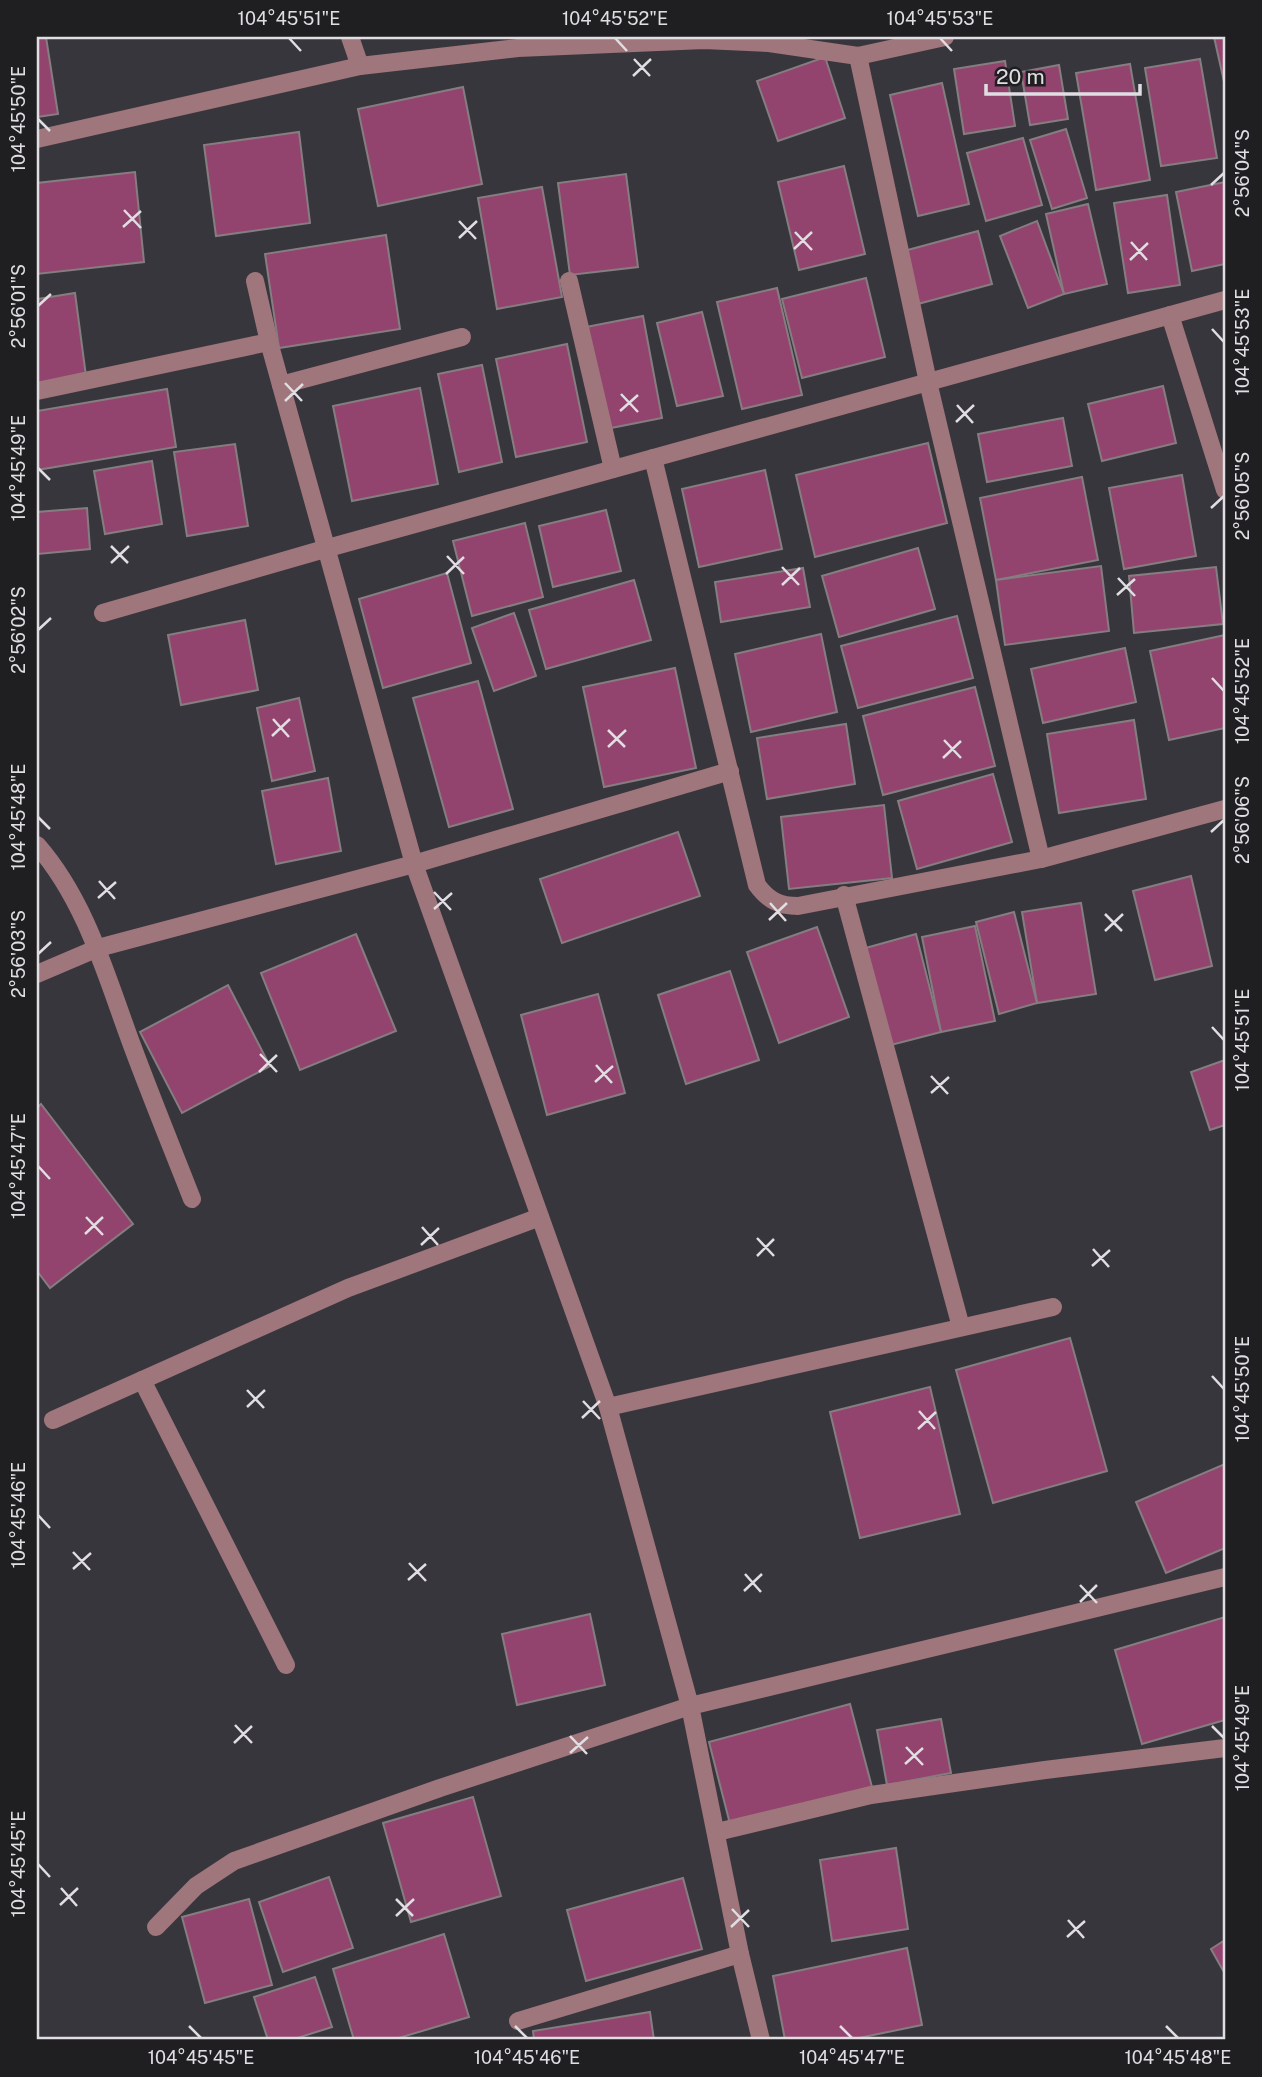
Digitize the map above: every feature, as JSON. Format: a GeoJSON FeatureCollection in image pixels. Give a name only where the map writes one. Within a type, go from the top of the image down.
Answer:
{"type":"FeatureCollection","features":[{"type":"Feature","properties":{"kind":"street"},"geometry":{"type":"LineString","coordinates":[[350,37],[360,66]]}},
{"type":"Feature","properties":{"kind":"street"},"geometry":{"type":"LineString","coordinates":[[37,139],[360,66],[518,48],[704,40],[769,43],[858,56],[944,37]]}},
{"type":"Feature","properties":{"kind":"street"},"geometry":{"type":"LineString","coordinates":[[858,56],[928,382],[1041,859]]}},
{"type":"Feature","properties":{"kind":"street"},"geometry":{"type":"LineString","coordinates":[[255,281],[269,342],[414,864],[608,1407],[690,1706],[740,1954],[761,2040]]}},
{"type":"Feature","properties":{"kind":"street"},"geometry":{"type":"LineString","coordinates":[[569,281],[613,469]]}},
{"type":"Feature","properties":{"kind":"street"},"geometry":{"type":"LineString","coordinates":[[103,613],[328,548],[1225,300]]}},
{"type":"Feature","properties":{"kind":"street"},"geometry":{"type":"LineString","coordinates":[[1170,315],[1225,490]]}},
{"type":"Feature","properties":{"kind":"street"},"geometry":{"type":"LineString","coordinates":[[281,385],[462,337]]}},
{"type":"Feature","properties":{"kind":"street"},"geometry":{"type":"LineString","coordinates":[[37,391],[269,342]]}},
{"type":"Feature","properties":{"kind":"street"},"geometry":{"type":"LineString","coordinates":[[653,458],[757,885],[772,902],[798,906],[1041,859],[1225,809]]}},
{"type":"Feature","properties":{"kind":"street"},"geometry":{"type":"LineString","coordinates":[[37,974],[97,948],[414,864],[730,771]]}},
{"type":"Feature","properties":{"kind":"street"},"geometry":{"type":"LineString","coordinates":[[37,845],[58,874],[97,948],[191,1199]]}},
{"type":"Feature","properties":{"kind":"street"},"geometry":{"type":"LineString","coordinates":[[844,895],[961,1327]]}},
{"type":"Feature","properties":{"kind":"street"},"geometry":{"type":"LineString","coordinates":[[52,1420],[348,1288],[540,1217]]}},
{"type":"Feature","properties":{"kind":"street"},"geometry":{"type":"LineString","coordinates":[[608,1407],[1053,1307]]}},
{"type":"Feature","properties":{"kind":"street"},"geometry":{"type":"LineString","coordinates":[[142,1380],[286,1665]]}},
{"type":"Feature","properties":{"kind":"street"},"geometry":{"type":"LineString","coordinates":[[156,1927],[196,1886],[234,1861],[440,1788],[690,1706],[1225,1577]]}},
{"type":"Feature","properties":{"kind":"street"},"geometry":{"type":"LineString","coordinates":[[717,1832],[871,1795],[1225,1748]]}},
{"type":"Feature","properties":{"kind":"street"},"geometry":{"type":"LineString","coordinates":[[518,2021],[740,1954]]}},
{"type":"Feature","properties":{"kind":"building"},"geometry":{"type":"Polygon","coordinates":[[[37,37],[46,37],[58,114],[37,117],[37,37]]]}},
{"type":"Feature","properties":{"kind":"building"},"geometry":{"type":"Polygon","coordinates":[[[1214,37],[1225,37],[1225,86],[1214,37]]]}},
{"type":"Feature","properties":{"kind":"building"},"geometry":{"type":"Polygon","coordinates":[[[825,57],[845,118],[778,141],[757,81],[825,57]]]}},
{"type":"Feature","properties":{"kind":"building"},"geometry":{"type":"Polygon","coordinates":[[[1200,59],[1217,158],[1161,166],[1145,68],[1200,59]]]}},
{"type":"Feature","properties":{"kind":"building"},"geometry":{"type":"Polygon","coordinates":[[[1005,61],[1015,126],[964,134],[954,69],[1005,61]]]}},
{"type":"Feature","properties":{"kind":"building"},"geometry":{"type":"Polygon","coordinates":[[[1130,64],[1150,180],[1096,190],[1076,73],[1130,64]]]}},
{"type":"Feature","properties":{"kind":"building"},"geometry":{"type":"Polygon","coordinates":[[[1059,65],[1068,119],[1030,125],[1021,72],[1059,65]]]}},
{"type":"Feature","properties":{"kind":"building"},"geometry":{"type":"Polygon","coordinates":[[[942,83],[969,204],[918,216],[890,95],[942,83]]]}},
{"type":"Feature","properties":{"kind":"building"},"geometry":{"type":"Polygon","coordinates":[[[463,87],[482,184],[378,206],[358,109],[463,87]]]}},
{"type":"Feature","properties":{"kind":"building"},"geometry":{"type":"Polygon","coordinates":[[[1066,129],[1087,198],[1052,209],[1030,140],[1066,129]]]}},
{"type":"Feature","properties":{"kind":"building"},"geometry":{"type":"Polygon","coordinates":[[[299,132],[310,223],[216,236],[204,145],[299,132]]]}},
{"type":"Feature","properties":{"kind":"building"},"geometry":{"type":"Polygon","coordinates":[[[1023,138],[1042,205],[986,221],[967,153],[1023,138]]]}},
{"type":"Feature","properties":{"kind":"building"},"geometry":{"type":"Polygon","coordinates":[[[844,166],[865,254],[799,270],[778,182],[844,166]]]}},
{"type":"Feature","properties":{"kind":"building"},"geometry":{"type":"Polygon","coordinates":[[[135,172],[144,262],[37,274],[37,183],[135,172]]]}},
{"type":"Feature","properties":{"kind":"building"},"geometry":{"type":"Polygon","coordinates":[[[626,174],[638,267],[570,275],[558,183],[626,174]]]}},
{"type":"Feature","properties":{"kind":"building"},"geometry":{"type":"Polygon","coordinates":[[[1225,182],[1225,264],[1192,271],[1176,192],[1225,182]]]}},
{"type":"Feature","properties":{"kind":"building"},"geometry":{"type":"Polygon","coordinates":[[[542,187],[562,297],[497,309],[478,198],[542,187]]]}},
{"type":"Feature","properties":{"kind":"building"},"geometry":{"type":"Polygon","coordinates":[[[1167,195],[1180,285],[1128,293],[1114,203],[1167,195]]]}},
{"type":"Feature","properties":{"kind":"building"},"geometry":{"type":"Polygon","coordinates":[[[1088,204],[1107,284],[1064,294],[1046,214],[1088,204]]]}},
{"type":"Feature","properties":{"kind":"building"},"geometry":{"type":"Polygon","coordinates":[[[1037,221],[1064,294],[1028,308],[1000,236],[1037,221]]]}},
{"type":"Feature","properties":{"kind":"building"},"geometry":{"type":"Polygon","coordinates":[[[978,231],[992,284],[918,304],[904,251],[978,231]]]}},
{"type":"Feature","properties":{"kind":"building"},"geometry":{"type":"Polygon","coordinates":[[[386,235],[400,329],[279,348],[265,254],[386,235]]]}},
{"type":"Feature","properties":{"kind":"building"},"geometry":{"type":"Polygon","coordinates":[[[866,278],[885,357],[802,378],[782,299],[866,278]]]}},
{"type":"Feature","properties":{"kind":"building"},"geometry":{"type":"Polygon","coordinates":[[[777,288],[802,395],[742,409],[717,302],[777,288]]]}},
{"type":"Feature","properties":{"kind":"building"},"geometry":{"type":"Polygon","coordinates":[[[75,293],[86,376],[37,383],[37,299],[75,293]]]}},
{"type":"Feature","properties":{"kind":"building"},"geometry":{"type":"Polygon","coordinates":[[[702,312],[723,396],[677,406],[657,323],[702,312]]]}},
{"type":"Feature","properties":{"kind":"building"},"geometry":{"type":"Polygon","coordinates":[[[643,316],[662,418],[606,429],[586,327],[643,316]]]}},
{"type":"Feature","properties":{"kind":"building"},"geometry":{"type":"Polygon","coordinates":[[[567,344],[587,442],[516,457],[496,359],[567,344]]]}},
{"type":"Feature","properties":{"kind":"building"},"geometry":{"type":"Polygon","coordinates":[[[482,365],[502,462],[459,472],[438,374],[482,365]]]}},
{"type":"Feature","properties":{"kind":"building"},"geometry":{"type":"Polygon","coordinates":[[[1163,386],[1176,443],[1102,461],[1088,404],[1163,386]]]}},
{"type":"Feature","properties":{"kind":"building"},"geometry":{"type":"Polygon","coordinates":[[[420,388],[438,484],[352,501],[333,406],[420,388]]]}},
{"type":"Feature","properties":{"kind":"building"},"geometry":{"type":"Polygon","coordinates":[[[167,389],[176,447],[37,470],[37,411],[167,389]]]}},
{"type":"Feature","properties":{"kind":"building"},"geometry":{"type":"Polygon","coordinates":[[[1063,418],[1072,466],[987,482],[978,434],[1063,418]]]}},
{"type":"Feature","properties":{"kind":"building"},"geometry":{"type":"Polygon","coordinates":[[[928,443],[947,523],[815,557],[796,475],[928,443]]]}},
{"type":"Feature","properties":{"kind":"building"},"geometry":{"type":"Polygon","coordinates":[[[235,444],[248,526],[187,536],[174,452],[235,444]]]}},
{"type":"Feature","properties":{"kind":"building"},"geometry":{"type":"Polygon","coordinates":[[[152,461],[162,524],[105,534],[94,471],[152,461]]]}},
{"type":"Feature","properties":{"kind":"building"},"geometry":{"type":"Polygon","coordinates":[[[765,470],[782,549],[699,567],[682,489],[765,470]]]}},
{"type":"Feature","properties":{"kind":"building"},"geometry":{"type":"Polygon","coordinates":[[[1182,475],[1196,556],[1124,569],[1109,488],[1182,475]]]}},
{"type":"Feature","properties":{"kind":"building"},"geometry":{"type":"Polygon","coordinates":[[[1082,477],[1098,560],[996,580],[980,498],[1082,477]]]}},
{"type":"Feature","properties":{"kind":"building"},"geometry":{"type":"Polygon","coordinates":[[[87,508],[90,549],[38,554],[37,512],[87,508]]]}},
{"type":"Feature","properties":{"kind":"building"},"geometry":{"type":"Polygon","coordinates":[[[606,510],[621,571],[553,587],[539,526],[606,510]]]}},
{"type":"Feature","properties":{"kind":"building"},"geometry":{"type":"Polygon","coordinates":[[[525,523],[543,597],[472,616],[453,541],[525,523]]]}},
{"type":"Feature","properties":{"kind":"building"},"geometry":{"type":"Polygon","coordinates":[[[918,548],[935,609],[839,637],[822,576],[918,548]]]}},
{"type":"Feature","properties":{"kind":"building"},"geometry":{"type":"Polygon","coordinates":[[[1101,566],[1109,631],[1005,645],[996,580],[1101,566]]]}},
{"type":"Feature","properties":{"kind":"building"},"geometry":{"type":"Polygon","coordinates":[[[1216,567],[1223,624],[1134,633],[1129,576],[1216,567]]]}},
{"type":"Feature","properties":{"kind":"building"},"geometry":{"type":"Polygon","coordinates":[[[803,568],[810,607],[721,622],[715,582],[803,568]]]}},
{"type":"Feature","properties":{"kind":"building"},"geometry":{"type":"Polygon","coordinates":[[[447,573],[471,663],[383,688],[359,599],[447,573]]]}},
{"type":"Feature","properties":{"kind":"building"},"geometry":{"type":"Polygon","coordinates":[[[634,580],[651,640],[546,669],[529,610],[634,580]]]}},
{"type":"Feature","properties":{"kind":"building"},"geometry":{"type":"Polygon","coordinates":[[[514,613],[536,676],[494,691],[472,628],[514,613]]]}},
{"type":"Feature","properties":{"kind":"building"},"geometry":{"type":"Polygon","coordinates":[[[957,616],[973,678],[858,708],[841,646],[957,616]]]}},
{"type":"Feature","properties":{"kind":"building"},"geometry":{"type":"Polygon","coordinates":[[[245,620],[258,690],[181,705],[168,635],[245,620]]]}},
{"type":"Feature","properties":{"kind":"building"},"geometry":{"type":"Polygon","coordinates":[[[821,634],[837,712],[751,732],[735,654],[821,634]]]}},
{"type":"Feature","properties":{"kind":"building"},"geometry":{"type":"Polygon","coordinates":[[[1225,635],[1225,728],[1169,740],[1150,651],[1225,635]]]}},
{"type":"Feature","properties":{"kind":"building"},"geometry":{"type":"Polygon","coordinates":[[[1125,648],[1136,702],[1043,723],[1031,669],[1125,648]]]}},
{"type":"Feature","properties":{"kind":"building"},"geometry":{"type":"Polygon","coordinates":[[[675,668],[696,768],[604,787],[583,687],[675,668]]]}},
{"type":"Feature","properties":{"kind":"building"},"geometry":{"type":"Polygon","coordinates":[[[478,681],[513,809],[449,827],[413,698],[478,681]]]}},
{"type":"Feature","properties":{"kind":"building"},"geometry":{"type":"Polygon","coordinates":[[[975,687],[995,766],[883,795],[863,716],[975,687]]]}},
{"type":"Feature","properties":{"kind":"building"},"geometry":{"type":"Polygon","coordinates":[[[299,698],[315,771],[272,781],[257,708],[299,698]]]}},
{"type":"Feature","properties":{"kind":"building"},"geometry":{"type":"Polygon","coordinates":[[[1134,720],[1146,799],[1059,813],[1047,734],[1134,720]]]}},
{"type":"Feature","properties":{"kind":"building"},"geometry":{"type":"Polygon","coordinates":[[[846,724],[855,784],[767,799],[757,738],[846,724]]]}},
{"type":"Feature","properties":{"kind":"building"},"geometry":{"type":"Polygon","coordinates":[[[993,774],[1012,842],[917,869],[898,801],[993,774]]]}},
{"type":"Feature","properties":{"kind":"building"},"geometry":{"type":"Polygon","coordinates":[[[328,778],[341,851],[276,864],[262,791],[328,778]]]}},
{"type":"Feature","properties":{"kind":"building"},"geometry":{"type":"Polygon","coordinates":[[[884,805],[892,878],[789,889],[781,817],[884,805]]]}},
{"type":"Feature","properties":{"kind":"building"},"geometry":{"type":"Polygon","coordinates":[[[678,832],[700,896],[562,943],[540,879],[678,832]]]}},
{"type":"Feature","properties":{"kind":"building"},"geometry":{"type":"Polygon","coordinates":[[[1191,876],[1212,966],[1155,980],[1133,891],[1191,876]]]}},
{"type":"Feature","properties":{"kind":"building"},"geometry":{"type":"Polygon","coordinates":[[[1081,903],[1096,994],[1037,1003],[1022,912],[1081,903]]]}},
{"type":"Feature","properties":{"kind":"building"},"geometry":{"type":"Polygon","coordinates":[[[1014,912],[1037,1003],[999,1014],[976,922],[1014,912]]]}},
{"type":"Feature","properties":{"kind":"building"},"geometry":{"type":"Polygon","coordinates":[[[975,926],[995,1021],[941,1032],[922,937],[975,926]]]}},
{"type":"Feature","properties":{"kind":"building"},"geometry":{"type":"Polygon","coordinates":[[[817,927],[849,1017],[779,1043],[747,952],[817,927]]]}},
{"type":"Feature","properties":{"kind":"building"},"geometry":{"type":"Polygon","coordinates":[[[356,934],[396,1031],[300,1070],[261,973],[356,934]]]}},
{"type":"Feature","properties":{"kind":"building"},"geometry":{"type":"Polygon","coordinates":[[[916,934],[941,1032],[887,1046],[862,949],[916,934]]]}},
{"type":"Feature","properties":{"kind":"building"},"geometry":{"type":"Polygon","coordinates":[[[730,971],[759,1060],[686,1084],[658,995],[730,971]]]}},
{"type":"Feature","properties":{"kind":"building"},"geometry":{"type":"Polygon","coordinates":[[[228,985],[270,1066],[182,1113],[140,1032],[228,985]]]}},
{"type":"Feature","properties":{"kind":"building"},"geometry":{"type":"Polygon","coordinates":[[[598,994],[625,1093],[547,1115],[521,1015],[598,994]]]}},
{"type":"Feature","properties":{"kind":"building"},"geometry":{"type":"Polygon","coordinates":[[[1225,1060],[1225,1125],[1210,1130],[1191,1072],[1225,1060]]]}},
{"type":"Feature","properties":{"kind":"building"},"geometry":{"type":"Polygon","coordinates":[[[41,1104],[133,1224],[50,1288],[37,1271],[37,1108],[41,1104]]]}},
{"type":"Feature","properties":{"kind":"building"},"geometry":{"type":"Polygon","coordinates":[[[1070,1338],[1107,1471],[993,1503],[956,1370],[1070,1338]]]}},
{"type":"Feature","properties":{"kind":"building"},"geometry":{"type":"Polygon","coordinates":[[[930,1387],[960,1514],[860,1538],[830,1412],[930,1387]]]}},
{"type":"Feature","properties":{"kind":"building"},"geometry":{"type":"Polygon","coordinates":[[[1225,1464],[1225,1548],[1166,1573],[1136,1502],[1225,1464]]]}},
{"type":"Feature","properties":{"kind":"building"},"geometry":{"type":"Polygon","coordinates":[[[590,1614],[605,1685],[517,1705],[502,1634],[590,1614]]]}},
{"type":"Feature","properties":{"kind":"building"},"geometry":{"type":"Polygon","coordinates":[[[1225,1617],[1225,1720],[1142,1744],[1115,1650],[1225,1617]]]}},
{"type":"Feature","properties":{"kind":"building"},"geometry":{"type":"Polygon","coordinates":[[[850,1704],[872,1787],[730,1824],[709,1742],[850,1704]]]}},
{"type":"Feature","properties":{"kind":"building"},"geometry":{"type":"Polygon","coordinates":[[[941,1719],[951,1773],[887,1785],[877,1730],[941,1719]]]}},
{"type":"Feature","properties":{"kind":"building"},"geometry":{"type":"Polygon","coordinates":[[[473,1797],[501,1896],[411,1922],[383,1823],[473,1797]]]}},
{"type":"Feature","properties":{"kind":"building"},"geometry":{"type":"Polygon","coordinates":[[[896,1848],[908,1929],[832,1941],[820,1860],[896,1848]]]}},
{"type":"Feature","properties":{"kind":"building"},"geometry":{"type":"Polygon","coordinates":[[[329,1877],[353,1948],[283,1972],[259,1902],[329,1877]]]}},
{"type":"Feature","properties":{"kind":"building"},"geometry":{"type":"Polygon","coordinates":[[[683,1878],[702,1949],[586,1981],[567,1910],[683,1878]]]}},
{"type":"Feature","properties":{"kind":"building"},"geometry":{"type":"Polygon","coordinates":[[[249,1899],[272,1985],[205,2003],[182,1917],[249,1899]]]}},
{"type":"Feature","properties":{"kind":"building"},"geometry":{"type":"Polygon","coordinates":[[[444,1934],[469,2017],[392,2040],[354,2040],[333,1969],[444,1934]]]}},
{"type":"Feature","properties":{"kind":"building"},"geometry":{"type":"Polygon","coordinates":[[[1225,1940],[1225,1974],[1211,1949],[1225,1940]]]}},
{"type":"Feature","properties":{"kind":"building"},"geometry":{"type":"Polygon","coordinates":[[[907,1948],[922,2025],[849,2040],[785,2040],[773,1976],[907,1948]]]}},
{"type":"Feature","properties":{"kind":"building"},"geometry":{"type":"Polygon","coordinates":[[[315,1977],[332,2027],[291,2040],[268,2040],[254,1997],[315,1977]]]}},
{"type":"Feature","properties":{"kind":"building"},"geometry":{"type":"Polygon","coordinates":[[[650,2012],[654,2040],[534,2040],[533,2031],[650,2012]]]}}]}
